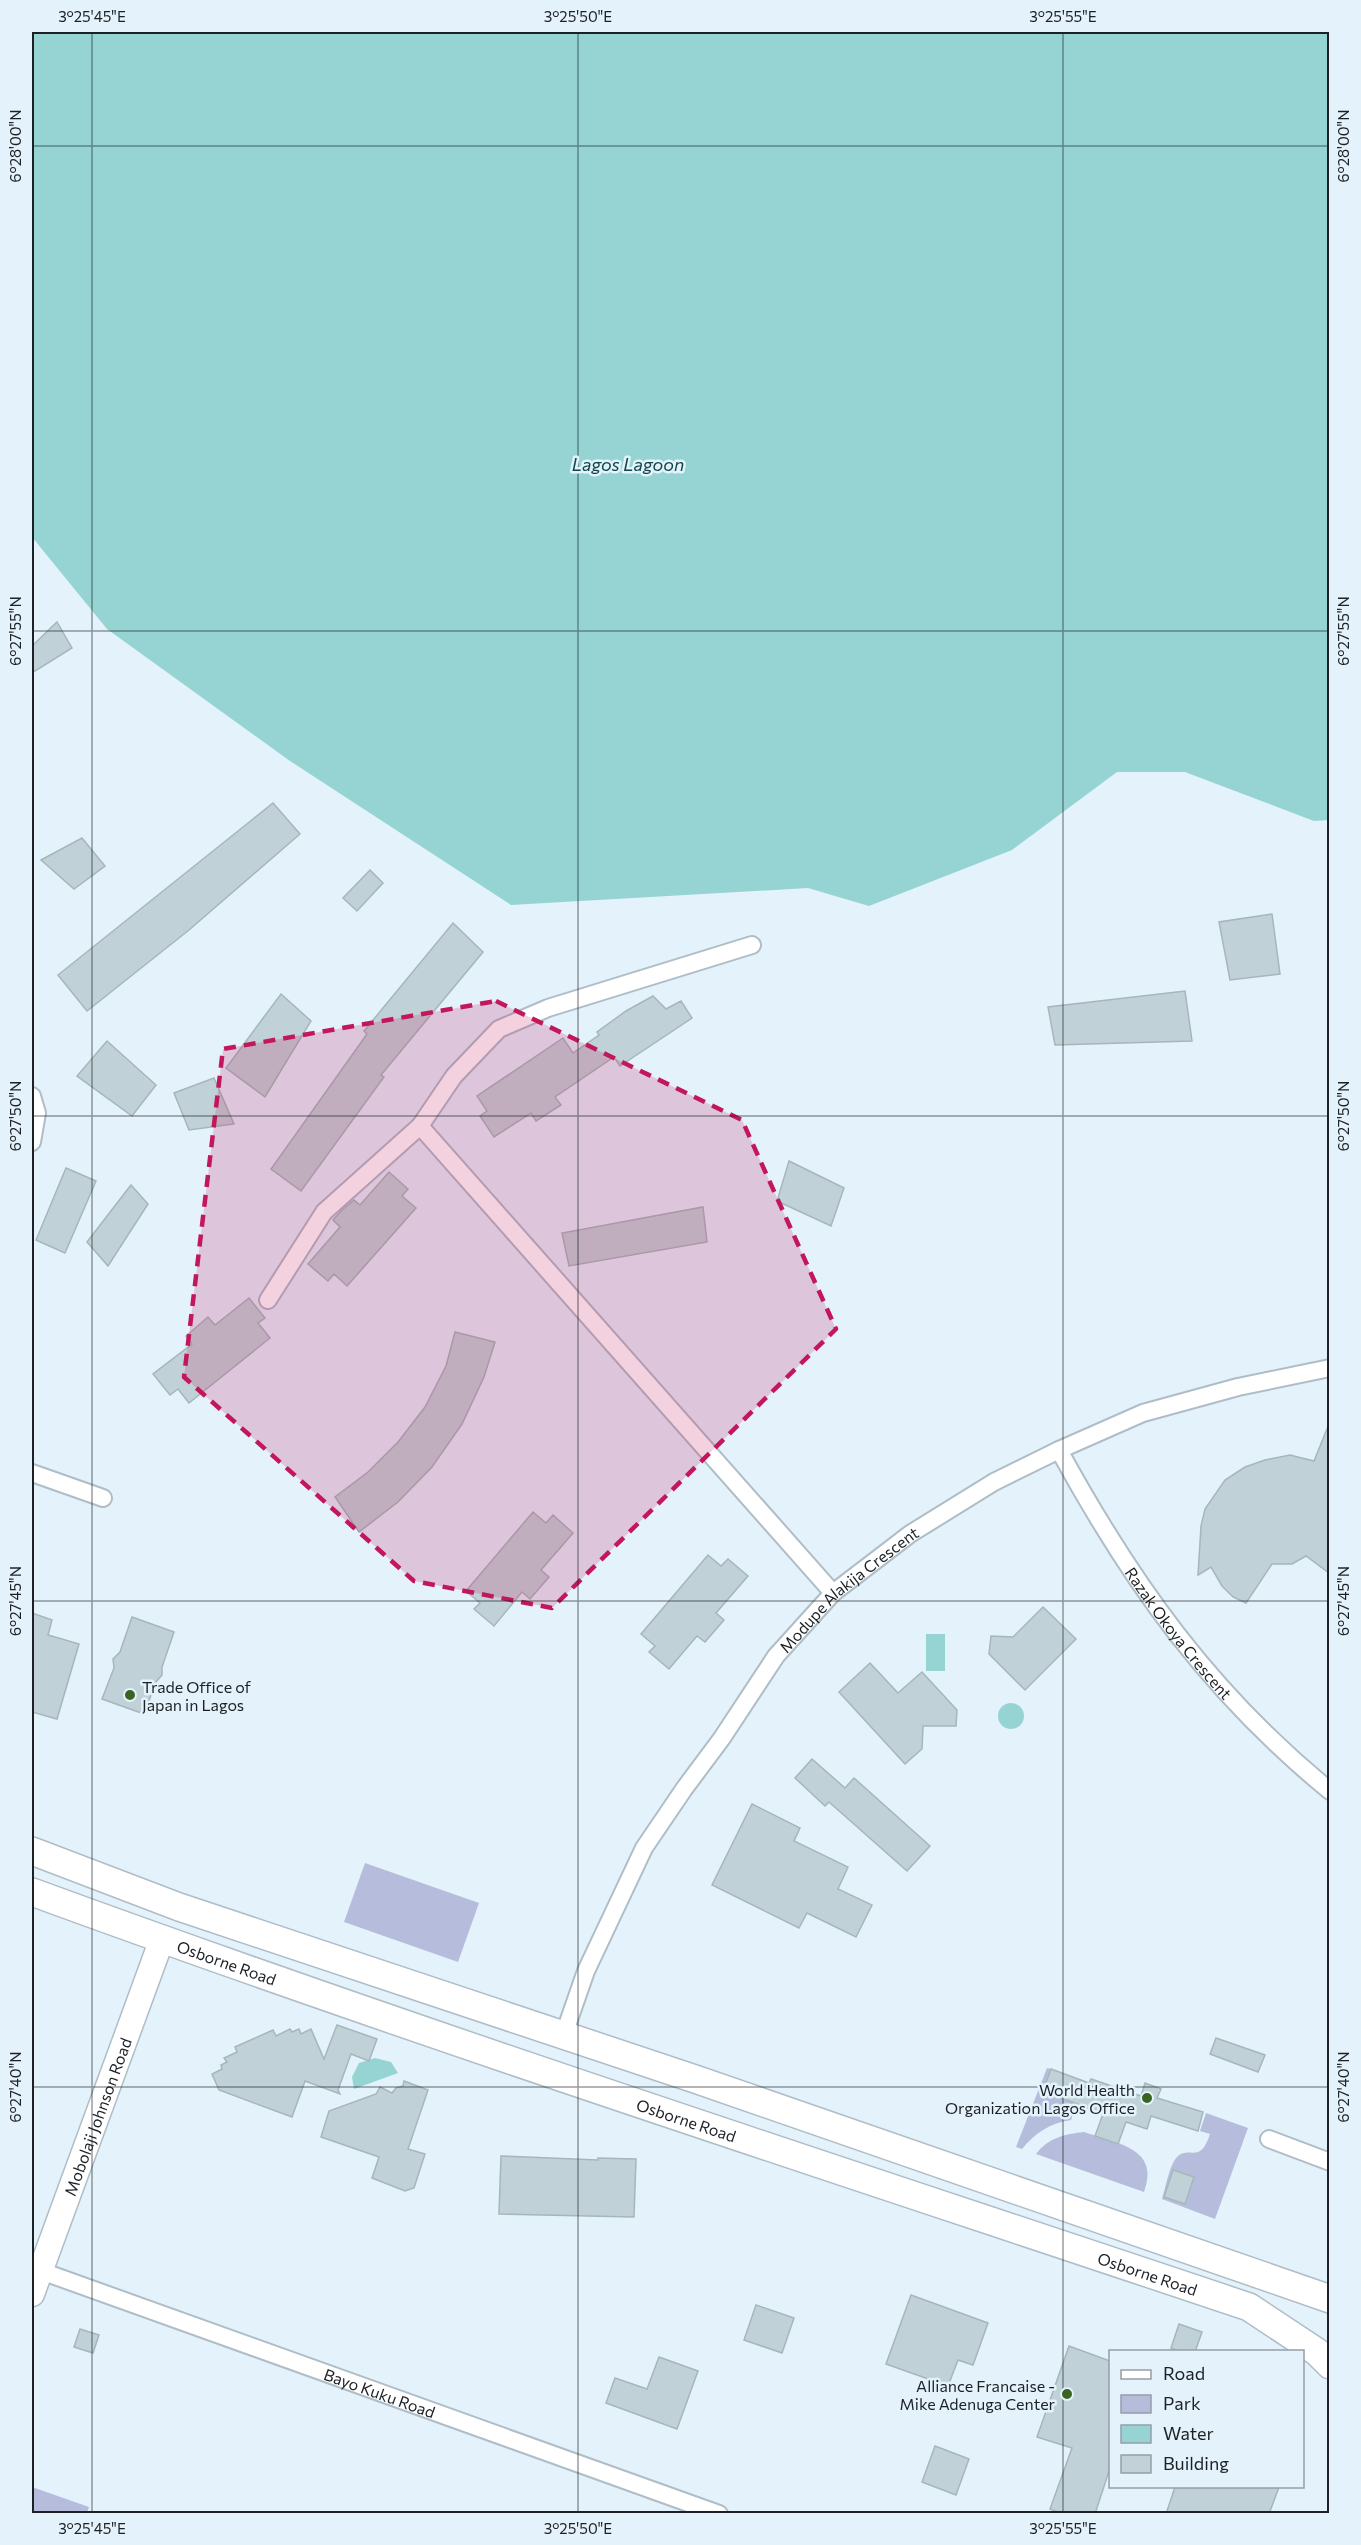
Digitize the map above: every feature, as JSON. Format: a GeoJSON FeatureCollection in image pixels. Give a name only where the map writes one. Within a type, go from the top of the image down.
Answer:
{"type":"FeatureCollection","features":[{"type":"Feature","properties":{"kind":"main road","name":"Osborne Road"},"geometry":{"type":"LineString","coordinates":[[32,1851],[179,1907],[563,2037],[695,2079],[1329,2300]]}},
{"type":"Feature","properties":{"kind":"main road","name":"Osborne Road"},"geometry":{"type":"LineString","coordinates":[[32,1892],[162,1940],[1249,2307],[1317,2352],[1329,2365]]}},
{"type":"Feature","properties":{"kind":"main road","name":"Mobolaji Johnson Road"},"geometry":{"type":"LineString","coordinates":[[32,2294],[162,1940]]}},
{"type":"Feature","properties":{"kind":"main road"},"geometry":{"type":"LineString","coordinates":[[1283,2283],[1329,2316]]}},
{"type":"Feature","properties":{"kind":"street"},"geometry":{"type":"LineString","coordinates":[[268,1300],[324,1212],[420,1126],[454,1076],[500,1029],[548,1008],[752,945]]}},
{"type":"Feature","properties":{"kind":"street"},"geometry":{"type":"LineString","coordinates":[[32,1096],[37,1113],[32,1142]]}},
{"type":"Feature","properties":{"kind":"street"},"geometry":{"type":"LineString","coordinates":[[420,1126],[833,1593]]}},
{"type":"Feature","properties":{"kind":"street","name":"Modupe Alakija Crescent"},"geometry":{"type":"LineString","coordinates":[[563,2037],[586,1971],[644,1848],[722,1738],[776,1656],[833,1593],[910,1534],[994,1482],[1059,1450],[1143,1413],[1238,1387],[1329,1368]]}},
{"type":"Feature","properties":{"kind":"street","name":"Razak Okoya Crescent"},"geometry":{"type":"LineString","coordinates":[[1059,1450],[1112,1541],[1168,1625],[1239,1709],[1286,1756],[1329,1791]]}},
{"type":"Feature","properties":{"kind":"street"},"geometry":{"type":"LineString","coordinates":[[32,1473],[103,1498]]}},
{"type":"Feature","properties":{"kind":"street"},"geometry":{"type":"LineString","coordinates":[[1269,2139],[1329,2162]]}},
{"type":"Feature","properties":{"kind":"street","name":"Bayo Kuku Road"},"geometry":{"type":"LineString","coordinates":[[41,2271],[718,2514]]}},
{"type":"Feature","properties":{"kind":"highlighted area"},"geometry":{"type":"Polygon","coordinates":[[[496,1001],[742,1120],[836,1329],[552,1608],[414,1581],[184,1377],[223,1049],[496,1001]]]}},
{"type":"Feature","properties":{"kind":"green space"},"geometry":{"type":"Polygon","coordinates":[[[365,1863],[479,1903],[458,1962],[344,1922],[365,1863]]]}},
{"type":"Feature","properties":{"kind":"green space"},"geometry":{"type":"Polygon","coordinates":[[[1047,2068],[1051,2069],[1043,2091],[1077,2103],[1071,2120],[1044,2130],[1022,2149],[1016,2147],[1047,2068]]]}},
{"type":"Feature","properties":{"kind":"green space"},"geometry":{"type":"Polygon","coordinates":[[[1206,2113],[1248,2128],[1215,2219],[1162,2199],[1170,2171],[1177,2157],[1186,2153],[1199,2152],[1206,2143],[1210,2134],[1200,2131],[1206,2113]]]}},
{"type":"Feature","properties":{"kind":"green space"},"geometry":{"type":"Polygon","coordinates":[[[1084,2132],[1122,2144],[1141,2157],[1148,2177],[1144,2192],[1036,2154],[1046,2144],[1057,2138],[1084,2132]]]}},
{"type":"Feature","properties":{"kind":"green space"},"geometry":{"type":"Polygon","coordinates":[[[32,2487],[89,2507],[87,2513],[32,2513],[32,2487]]]}},
{"type":"Feature","properties":{"kind":"water","name":"Lagos Lagoon"},"geometry":{"type":"Polygon","coordinates":[[[32,32],[1329,32],[1329,820],[1314,821],[1185,772],[1117,772],[1012,850],[869,906],[808,888],[511,905],[290,761],[107,629],[32,537],[32,32]]]}},
{"type":"Feature","properties":{"kind":"water"},"geometry":{"type":"Polygon","coordinates":[[[926,1634],[945,1634],[945,1671],[926,1671],[926,1634]]]}},
{"type":"Feature","properties":{"kind":"water"},"geometry":{"type":"Polygon","coordinates":[[[1011,1703],[1020,1707],[1024,1716],[1020,1725],[1011,1729],[1002,1725],[998,1716],[1002,1707],[1011,1703]]]}},
{"type":"Feature","properties":{"kind":"water"},"geometry":{"type":"Polygon","coordinates":[[[375,2058],[391,2062],[398,2073],[354,2089],[352,2077],[359,2063],[375,2058]]]}},
{"type":"Feature","properties":{"kind":"building"},"geometry":{"type":"Polygon","coordinates":[[[57,622],[72,648],[32,673],[32,646],[57,622]]]}},
{"type":"Feature","properties":{"kind":"building"},"geometry":{"type":"Polygon","coordinates":[[[273,803],[300,834],[189,930],[87,1011],[58,975],[273,803]]]}},
{"type":"Feature","properties":{"kind":"building"},"geometry":{"type":"Polygon","coordinates":[[[82,838],[105,866],[74,889],[41,860],[82,838]]]}},
{"type":"Feature","properties":{"kind":"building"},"geometry":{"type":"Polygon","coordinates":[[[370,870],[383,883],[357,911],[343,898],[370,870]]]}},
{"type":"Feature","properties":{"kind":"building"},"geometry":{"type":"Polygon","coordinates":[[[1272,914],[1280,974],[1230,980],[1219,922],[1272,914]]]}},
{"type":"Feature","properties":{"kind":"building"},"geometry":{"type":"Polygon","coordinates":[[[453,923],[483,952],[381,1075],[384,1077],[301,1191],[271,1169],[367,1034],[364,1031],[453,923]]]}},
{"type":"Feature","properties":{"kind":"building"},"geometry":{"type":"Polygon","coordinates":[[[1185,991],[1192,1041],[1055,1045],[1048,1007],[1185,991]]]}},
{"type":"Feature","properties":{"kind":"building"},"geometry":{"type":"Polygon","coordinates":[[[281,994],[311,1021],[265,1097],[226,1068],[281,994]]]}},
{"type":"Feature","properties":{"kind":"building"},"geometry":{"type":"Polygon","coordinates":[[[653,996],[666,1009],[681,1001],[692,1018],[620,1066],[614,1057],[555,1097],[561,1105],[536,1121],[531,1113],[494,1137],[480,1116],[487,1111],[477,1096],[563,1038],[573,1053],[599,1035],[597,1032],[626,1011],[653,996]]]}},
{"type":"Feature","properties":{"kind":"building"},"geometry":{"type":"Polygon","coordinates":[[[107,1041],[156,1085],[132,1116],[77,1076],[107,1041]]]}},
{"type":"Feature","properties":{"kind":"building"},"geometry":{"type":"Polygon","coordinates":[[[214,1078],[234,1124],[189,1130],[174,1093],[214,1078]]]}},
{"type":"Feature","properties":{"kind":"building"},"geometry":{"type":"Polygon","coordinates":[[[789,1161],[844,1188],[831,1226],[777,1201],[789,1161]]]}},
{"type":"Feature","properties":{"kind":"building"},"geometry":{"type":"Polygon","coordinates":[[[66,1168],[96,1181],[65,1253],[36,1240],[66,1168]]]}},
{"type":"Feature","properties":{"kind":"building"},"geometry":{"type":"Polygon","coordinates":[[[389,1172],[408,1189],[402,1196],[416,1208],[347,1286],[334,1274],[328,1281],[308,1264],[340,1227],[333,1220],[354,1200],[360,1205],[389,1172]]]}},
{"type":"Feature","properties":{"kind":"building"},"geometry":{"type":"Polygon","coordinates":[[[131,1185],[148,1204],[108,1266],[87,1242],[131,1185]]]}},
{"type":"Feature","properties":{"kind":"building"},"geometry":{"type":"Polygon","coordinates":[[[703,1207],[707,1242],[569,1266],[562,1233],[703,1207]]]}},
{"type":"Feature","properties":{"kind":"building"},"geometry":{"type":"Polygon","coordinates":[[[249,1298],[265,1318],[258,1323],[270,1338],[189,1403],[178,1389],[170,1395],[153,1374],[192,1344],[186,1336],[208,1317],[215,1325],[249,1298]]]}},
{"type":"Feature","properties":{"kind":"building"},"geometry":{"type":"Polygon","coordinates":[[[455,1332],[495,1342],[484,1377],[462,1424],[432,1467],[398,1502],[359,1532],[335,1497],[368,1472],[398,1442],[425,1407],[446,1366],[455,1332]]]}},
{"type":"Feature","properties":{"kind":"building"},"geometry":{"type":"Polygon","coordinates":[[[1329,1424],[1329,1573],[1306,1556],[1292,1564],[1272,1564],[1246,1603],[1233,1597],[1222,1586],[1211,1567],[1198,1575],[1201,1526],[1205,1509],[1225,1480],[1245,1467],[1265,1460],[1290,1455],[1314,1461],[1329,1424]]]}},
{"type":"Feature","properties":{"kind":"building"},"geometry":{"type":"Polygon","coordinates":[[[533,1512],[546,1523],[553,1515],[573,1533],[541,1570],[549,1577],[530,1599],[522,1592],[494,1626],[474,1609],[480,1603],[466,1591],[533,1512]]]}},
{"type":"Feature","properties":{"kind":"building"},"geometry":{"type":"Polygon","coordinates":[[[708,1555],[721,1566],[728,1559],[748,1576],[716,1613],[724,1620],[705,1642],[697,1636],[669,1669],[649,1652],[655,1646],[641,1634],[708,1555]]]}},
{"type":"Feature","properties":{"kind":"building"},"geometry":{"type":"Polygon","coordinates":[[[1043,1607],[1076,1639],[1025,1690],[989,1654],[991,1636],[1013,1637],[1043,1607]]]}},
{"type":"Feature","properties":{"kind":"building"},"geometry":{"type":"Polygon","coordinates":[[[32,1613],[52,1620],[48,1635],[79,1644],[57,1719],[32,1712],[32,1613]]]}},
{"type":"Feature","properties":{"kind":"building"},"geometry":{"type":"Polygon","coordinates":[[[132,1617],[174,1632],[162,1667],[162,1675],[156,1682],[144,1714],[102,1699],[114,1668],[113,1659],[120,1652],[132,1617]]]}},
{"type":"Feature","properties":{"kind":"building"},"geometry":{"type":"Polygon","coordinates":[[[870,1663],[898,1693],[922,1672],[957,1710],[956,1726],[923,1726],[922,1749],[905,1764],[839,1692],[870,1663]]]}},
{"type":"Feature","properties":{"kind":"building"},"geometry":{"type":"Polygon","coordinates":[[[812,1759],[845,1788],[854,1778],[930,1846],[907,1871],[829,1802],[825,1806],[795,1778],[812,1759]]]}},
{"type":"Feature","properties":{"kind":"building"},"geometry":{"type":"Polygon","coordinates":[[[752,1804],[800,1828],[794,1841],[848,1867],[838,1889],[872,1905],[856,1937],[807,1913],[799,1928],[712,1885],[752,1804]]]}},
{"type":"Feature","properties":{"kind":"building"},"geometry":{"type":"Polygon","coordinates":[[[337,2025],[377,2039],[369,2061],[351,2054],[338,2090],[340,2094],[305,2081],[292,2117],[219,2090],[212,2074],[222,2069],[221,2065],[227,2062],[224,2058],[237,2052],[235,2047],[273,2030],[276,2036],[290,2029],[292,2032],[299,2029],[301,2034],[311,2029],[324,2059],[337,2025]]]}},
{"type":"Feature","properties":{"kind":"building"},"geometry":{"type":"Polygon","coordinates":[[[1216,2038],[1265,2055],[1258,2072],[1210,2054],[1216,2038]]]}},
{"type":"Feature","properties":{"kind":"building"},"geometry":{"type":"Polygon","coordinates":[[[1051,2069],[1089,2083],[1091,2079],[1141,2096],[1145,2083],[1161,2089],[1157,2098],[1203,2112],[1198,2131],[1151,2116],[1147,2129],[1126,2122],[1118,2144],[1095,2136],[1103,2114],[1043,2091],[1051,2069]]]}},
{"type":"Feature","properties":{"kind":"building"},"geometry":{"type":"Polygon","coordinates":[[[404,2081],[428,2090],[408,2149],[425,2154],[414,2188],[405,2191],[372,2178],[379,2157],[321,2137],[329,2111],[376,2094],[380,2087],[392,2093],[396,2088],[403,2086],[404,2081]]]}},
{"type":"Feature","properties":{"kind":"building"},"geometry":{"type":"Polygon","coordinates":[[[501,2156],[598,2160],[598,2158],[636,2159],[634,2217],[499,2214],[501,2156]]]}},
{"type":"Feature","properties":{"kind":"building"},"geometry":{"type":"Polygon","coordinates":[[[1173,2170],[1194,2177],[1185,2204],[1164,2197],[1173,2170]]]}},
{"type":"Feature","properties":{"kind":"building"},"geometry":{"type":"Polygon","coordinates":[[[911,2295],[988,2323],[973,2365],[958,2360],[948,2386],[886,2364],[911,2295]]]}},
{"type":"Feature","properties":{"kind":"building"},"geometry":{"type":"Polygon","coordinates":[[[756,2305],[794,2318],[782,2353],[744,2340],[756,2305]]]}},
{"type":"Feature","properties":{"kind":"building"},"geometry":{"type":"Polygon","coordinates":[[[1179,2324],[1202,2332],[1196,2350],[1171,2348],[1179,2324]]]}},
{"type":"Feature","properties":{"kind":"building"},"geometry":{"type":"Polygon","coordinates":[[[80,2329],[99,2335],[93,2353],[74,2347],[80,2329]]]}},
{"type":"Feature","properties":{"kind":"building"},"geometry":{"type":"Polygon","coordinates":[[[1069,2346],[1109,2361],[1109,2471],[1095,2514],[1063,2514],[1050,2509],[1072,2448],[1037,2437],[1069,2346]]]}},
{"type":"Feature","properties":{"kind":"building"},"geometry":{"type":"Polygon","coordinates":[[[659,2357],[698,2371],[677,2429],[606,2403],[615,2378],[647,2389],[659,2357]]]}},
{"type":"Feature","properties":{"kind":"building"},"geometry":{"type":"Polygon","coordinates":[[[935,2446],[969,2459],[956,2495],[922,2482],[935,2446]]]}},
{"type":"Feature","properties":{"kind":"building"},"geometry":{"type":"Polygon","coordinates":[[[1175,2488],[1279,2488],[1269,2514],[1166,2514],[1175,2488]]]}},
{"type":"Feature","properties":{"kind":"place","name":"Trade Office of Japan in Lagos"},"geometry":{"type":"Point","coordinates":[130,1695]}},
{"type":"Feature","properties":{"kind":"place","name":"World Health Organization Lagos Office"},"geometry":{"type":"Point","coordinates":[1147,2098]}},
{"type":"Feature","properties":{"kind":"place","name":"Alliance Francaise - Mike Adenuga Center"},"geometry":{"type":"Point","coordinates":[1067,2394]}}]}
